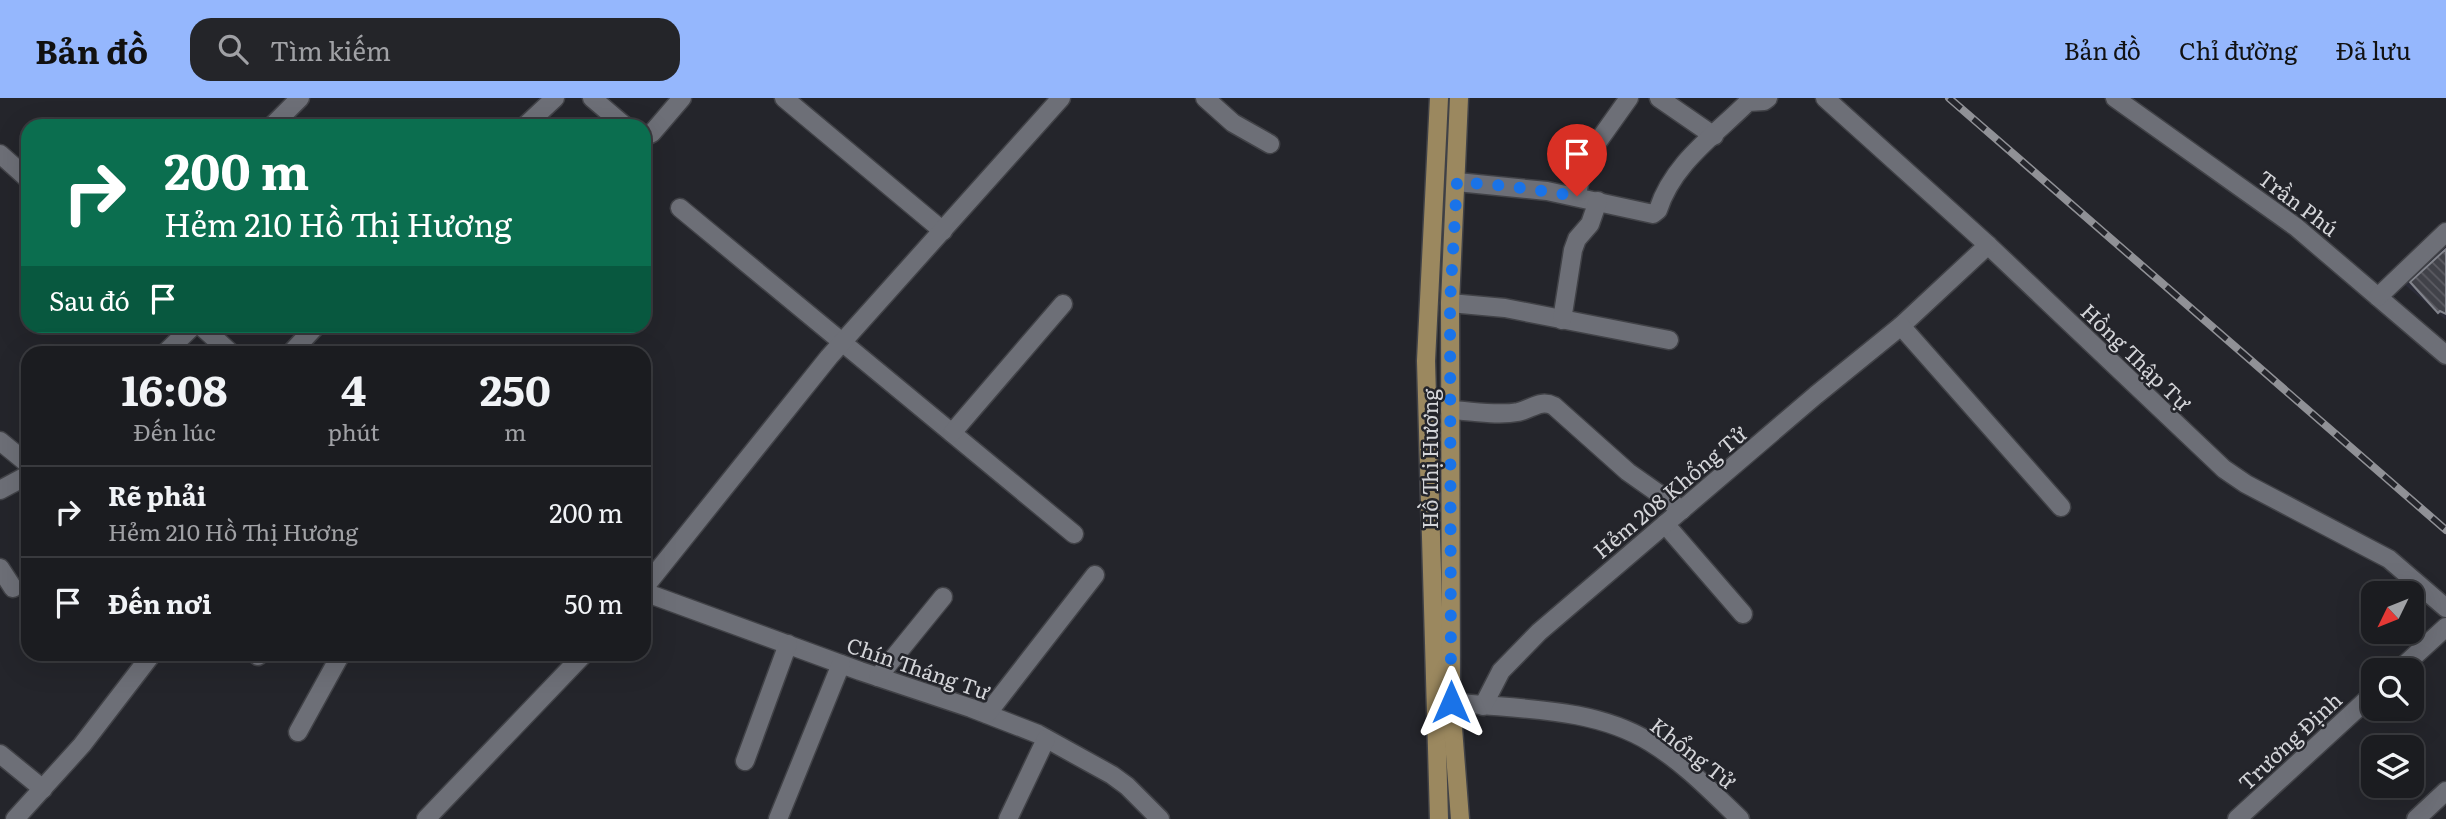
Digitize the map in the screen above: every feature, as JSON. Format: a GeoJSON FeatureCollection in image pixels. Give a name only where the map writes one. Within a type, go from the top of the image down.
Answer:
{"type":"FeatureCollection","features":[{"type":"Feature","properties":{"kind":"main road","name":"Hồ Thị Hương"},"geometry":{"type":"LineString","coordinates":[[1439,98],[1426,361],[1439,819]]}},
{"type":"Feature","properties":{"kind":"main road","name":"Hồ Thị Hương"},"geometry":{"type":"LineString","coordinates":[[1459,98],[1450,303],[1450,410],[1451,702],[1460,819]]}},
{"type":"Feature","properties":{"kind":"street"},"geometry":{"type":"LineString","coordinates":[[279,119],[300,98]]}},
{"type":"Feature","properties":{"kind":"street"},"geometry":{"type":"LineString","coordinates":[[532,119],[555,98]]}},
{"type":"Feature","properties":{"kind":"street"},"geometry":{"type":"LineString","coordinates":[[592,98],[617,119]]}},
{"type":"Feature","properties":{"kind":"street"},"geometry":{"type":"LineString","coordinates":[[651,134],[682,98]]}},
{"type":"Feature","properties":{"kind":"street"},"geometry":{"type":"LineString","coordinates":[[784,98],[943,232]]}},
{"type":"Feature","properties":{"kind":"street"},"geometry":{"type":"LineString","coordinates":[[651,581],[842,342],[1060,98]]}},
{"type":"Feature","properties":{"kind":"street"},"geometry":{"type":"LineString","coordinates":[[1205,98],[1233,123],[1270,144]]}},
{"type":"Feature","properties":{"kind":"street"},"geometry":{"type":"LineString","coordinates":[[1577,196],[1582,165],[1629,98]]}},
{"type":"Feature","properties":{"kind":"street"},"geometry":{"type":"LineString","coordinates":[[1659,98],[1714,136]]}},
{"type":"Feature","properties":{"kind":"street"},"geometry":{"type":"LineString","coordinates":[[1457,182],[1577,196],[1653,214],[1658,211],[1663,194],[1677,170],[1748,102],[1764,101],[1768,98]]}},
{"type":"Feature","properties":{"kind":"street","name":"Hồng Thập Tự"},"geometry":{"type":"LineString","coordinates":[[1825,98],[1988,245],[2224,469],[2246,484],[2389,559],[2446,608]]}},
{"type":"Feature","properties":{"kind":"street","name":"Trần Phú"},"geometry":{"type":"LineString","coordinates":[[2115,98],[2296,227],[2446,355]]}},
{"type":"Feature","properties":{"kind":"street"},"geometry":{"type":"LineString","coordinates":[[0,154],[21,173]]}},
{"type":"Feature","properties":{"kind":"street"},"geometry":{"type":"LineString","coordinates":[[1562,320],[1573,250],[1577,239],[1590,224],[1598,201]]}},
{"type":"Feature","properties":{"kind":"street"},"geometry":{"type":"LineString","coordinates":[[680,208],[1074,534]]}},
{"type":"Feature","properties":{"kind":"street"},"geometry":{"type":"LineString","coordinates":[[2378,297],[2446,232]]}},
{"type":"Feature","properties":{"kind":"street","name":"Hẻm 208 Khổng Tử"},"geometry":{"type":"LineString","coordinates":[[1483,706],[1500,671],[1520,650],[1900,326],[1988,245]]}},
{"type":"Feature","properties":{"kind":"street"},"geometry":{"type":"LineString","coordinates":[[1450,303],[1505,308],[1668,340]]}},
{"type":"Feature","properties":{"kind":"street"},"geometry":{"type":"LineString","coordinates":[[952,433],[1063,304]]}},
{"type":"Feature","properties":{"kind":"street"},"geometry":{"type":"LineString","coordinates":[[1900,326],[2061,506]]}},
{"type":"Feature","properties":{"kind":"street"},"geometry":{"type":"LineString","coordinates":[[172,346],[186,333]]}},
{"type":"Feature","properties":{"kind":"street"},"geometry":{"type":"LineString","coordinates":[[209,333],[223,346]]}},
{"type":"Feature","properties":{"kind":"street"},"geometry":{"type":"LineString","coordinates":[[297,346],[310,333]]}},
{"type":"Feature","properties":{"kind":"street"},"geometry":{"type":"LineString","coordinates":[[1450,410],[1515,412],[1547,402],[1555,406],[1628,472],[1682,510]]}},
{"type":"Feature","properties":{"kind":"street"},"geometry":{"type":"LineString","coordinates":[[0,441],[21,458]]}},
{"type":"Feature","properties":{"kind":"street"},"geometry":{"type":"LineString","coordinates":[[0,491],[21,478]]}},
{"type":"Feature","properties":{"kind":"street"},"geometry":{"type":"LineString","coordinates":[[1665,524],[1743,614]]}},
{"type":"Feature","properties":{"kind":"street"},"geometry":{"type":"LineString","coordinates":[[0,568],[13,588]]}},
{"type":"Feature","properties":{"kind":"street"},"geometry":{"type":"LineString","coordinates":[[988,714],[1095,575]]}},
{"type":"Feature","properties":{"kind":"street","name":"Chín Tháng Tư"},"geometry":{"type":"LineString","coordinates":[[651,593],[841,664],[988,714],[1046,739],[1112,775],[1160,819]]}},
{"type":"Feature","properties":{"kind":"street"},"geometry":{"type":"LineString","coordinates":[[878,677],[943,597]]}},
{"type":"Feature","properties":{"kind":"street"},"geometry":{"type":"LineString","coordinates":[[2412,658],[2446,626]]}},
{"type":"Feature","properties":{"kind":"street"},"geometry":{"type":"LineString","coordinates":[[745,761],[788,644]]}},
{"type":"Feature","properties":{"kind":"street"},"geometry":{"type":"LineString","coordinates":[[15,819],[82,746],[147,661]]}},
{"type":"Feature","properties":{"kind":"street"},"geometry":{"type":"LineString","coordinates":[[298,732],[337,661]]}},
{"type":"Feature","properties":{"kind":"street"},"geometry":{"type":"LineString","coordinates":[[426,819],[577,661]]}},
{"type":"Feature","properties":{"kind":"street"},"geometry":{"type":"LineString","coordinates":[[778,819],[841,664]]}},
{"type":"Feature","properties":{"kind":"street","name":"Khổng Tử"},"geometry":{"type":"LineString","coordinates":[[1451,702],[1558,712],[1632,732],[1672,758],[1740,819]]}},
{"type":"Feature","properties":{"kind":"street","name":"Trương Định"},"geometry":{"type":"LineString","coordinates":[[2237,819],[2361,705]]}},
{"type":"Feature","properties":{"kind":"street"},"geometry":{"type":"LineString","coordinates":[[1008,819],[1046,739]]}},
{"type":"Feature","properties":{"kind":"street"},"geometry":{"type":"LineString","coordinates":[[0,754],[43,789]]}},
{"type":"Feature","properties":{"kind":"street"},"geometry":{"type":"LineString","coordinates":[[2417,819],[2446,791]]}},
{"type":"Feature","properties":{"kind":"shaded area"},"geometry":{"type":"Polygon","coordinates":[[[2446,241],[2446,320],[2397,278],[2446,241]]]}},
{"type":"Feature","properties":{"kind":"building"},"geometry":{"type":"Polygon","coordinates":[[[2446,249],[2446,314],[2440,311],[2438,313],[2410,282],[2446,249]]]}},
{"type":"Feature","properties":{"kind":"railway"},"geometry":{"type":"LineString","coordinates":[[1949,98],[2446,530]]}},
{"type":"Feature","properties":{"kind":"route"},"geometry":{"type":"LineString","coordinates":[[1451,702],[1450,303],[1457,182],[1577,196]]}}]}
